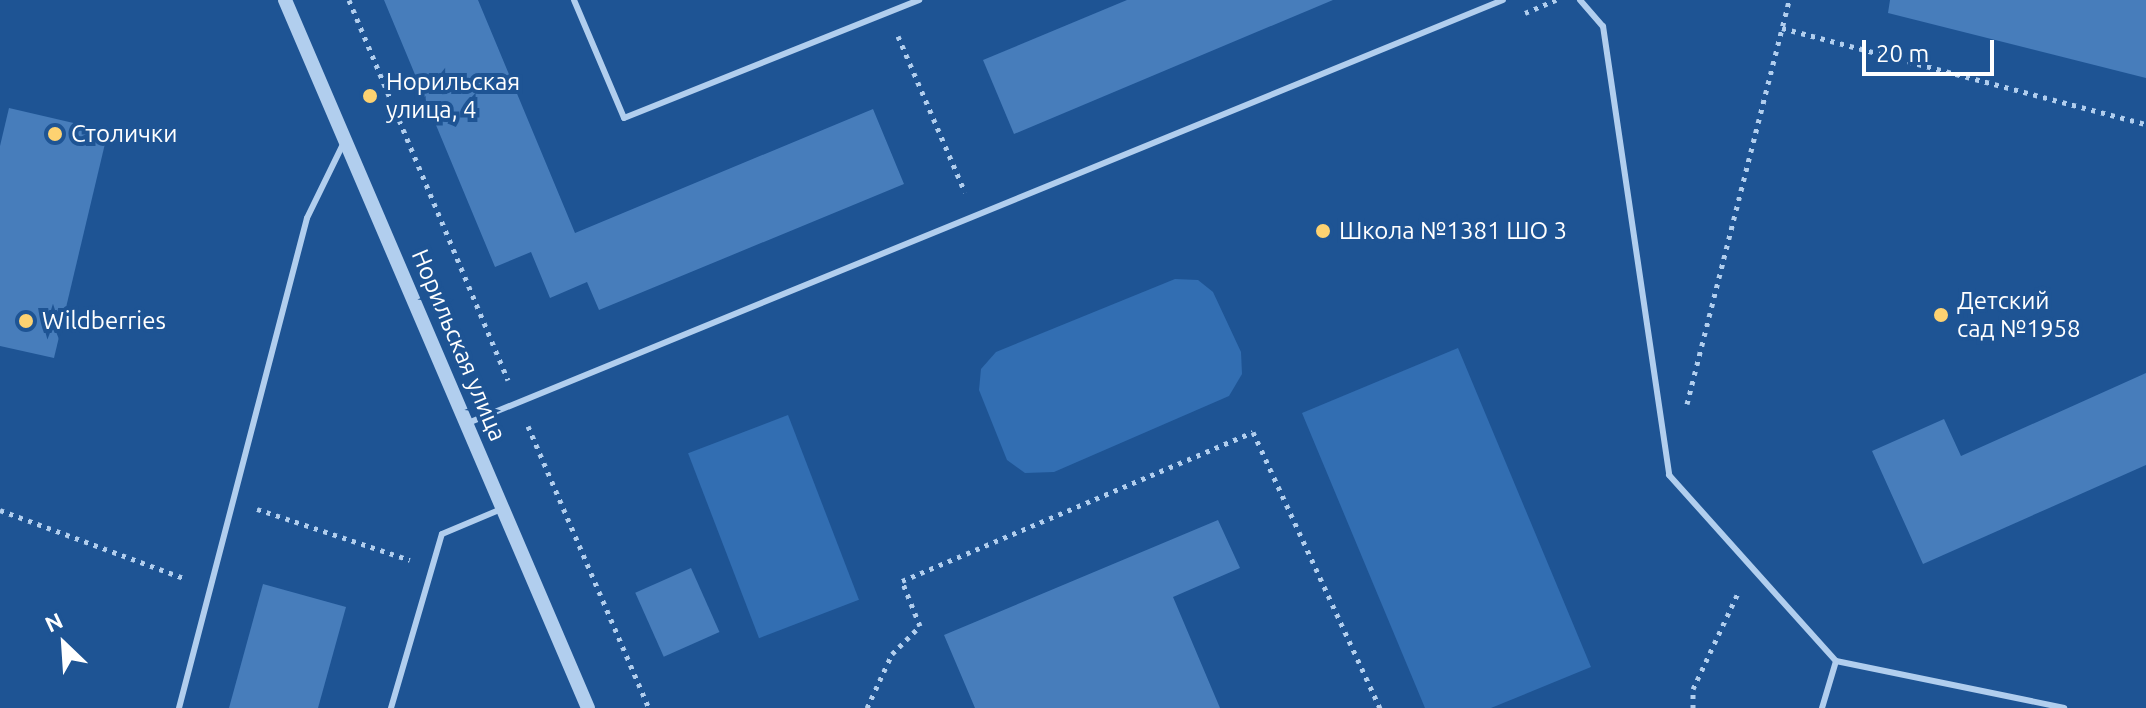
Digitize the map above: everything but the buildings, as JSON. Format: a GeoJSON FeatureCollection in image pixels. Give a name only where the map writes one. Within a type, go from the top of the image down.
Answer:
{"type":"FeatureCollection","features":[{"type":"Feature","properties":{"kind":"street","name":"Норильская улица"},"geometry":{"type":"LineString","coordinates":[[285,0],[588,708]]}},
{"type":"Feature","properties":{"kind":"lane"},"geometry":{"type":"LineString","coordinates":[[574,0],[624,118],[919,0]]}},
{"type":"Feature","properties":{"kind":"lane"},"geometry":{"type":"LineString","coordinates":[[468,423],[1503,0]]}},
{"type":"Feature","properties":{"kind":"lane"},"geometry":{"type":"LineString","coordinates":[[1580,0],[1603,26],[1669,475],[1836,661],[2064,708]]}},
{"type":"Feature","properties":{"kind":"lane"},"geometry":{"type":"LineString","coordinates":[[179,708],[307,218],[346,139]]}},
{"type":"Feature","properties":{"kind":"lane"},"geometry":{"type":"LineString","coordinates":[[391,708],[442,534],[504,508]]}},
{"type":"Feature","properties":{"kind":"lane"},"geometry":{"type":"LineString","coordinates":[[1822,708],[1836,661]]}},
{"type":"Feature","properties":{"kind":"path"},"geometry":{"type":"LineString","coordinates":[[349,0],[518,405],[649,708]]}},
{"type":"Feature","properties":{"kind":"path"},"geometry":{"type":"LineString","coordinates":[[1685,413],[1789,0]]}},
{"type":"Feature","properties":{"kind":"path"},"geometry":{"type":"LineString","coordinates":[[888,13],[976,217]]}},
{"type":"Feature","properties":{"kind":"path"},"geometry":{"type":"LineString","coordinates":[[1782,28],[2146,124]]}},
{"type":"Feature","properties":{"kind":"path"},"geometry":{"type":"LineString","coordinates":[[867,708],[892,654],[920,626],[902,581],[1253,432],[1380,708]]}},
{"type":"Feature","properties":{"kind":"path"},"geometry":{"type":"LineString","coordinates":[[233,502],[432,567]]}},
{"type":"Feature","properties":{"kind":"path"},"geometry":{"type":"LineString","coordinates":[[0,510],[210,587]]}},
{"type":"Feature","properties":{"kind":"path"},"geometry":{"type":"LineString","coordinates":[[1693,708],[1693,689],[1751,566]]}},
{"type":"Feature","properties":{"kind":"shaded area"},"geometry":{"type":"Polygon","coordinates":[[[1175,279],[1198,280],[1213,292],[1241,352],[1242,374],[1229,396],[1054,472],[1025,473],[1007,460],[979,390],[981,369],[996,352],[1175,279]]]}},
{"type":"Feature","properties":{"kind":"shaded area"},"geometry":{"type":"Polygon","coordinates":[[[1458,348],[1591,667],[1491,708],[1425,708],[1302,413],[1458,348]]]}},
{"type":"Feature","properties":{"kind":"shaded area"},"geometry":{"type":"Polygon","coordinates":[[[788,415],[859,600],[759,638],[688,453],[788,415]]]}},
{"type":"Feature","properties":{"kind":"place","name":"Норильская улица, 4"},"geometry":{"type":"Point","coordinates":[370,96]}},
{"type":"Feature","properties":{"kind":"place","name":"Столички"},"geometry":{"type":"Point","coordinates":[55,134]}},
{"type":"Feature","properties":{"kind":"place","name":"Школа №1381 ШО 3"},"geometry":{"type":"Point","coordinates":[1323,231]}},
{"type":"Feature","properties":{"kind":"place","name":"Детский сад №1958"},"geometry":{"type":"Point","coordinates":[1941,315]}},
{"type":"Feature","properties":{"kind":"place","name":"Wildberries"},"geometry":{"type":"Point","coordinates":[26,321]}}]}
